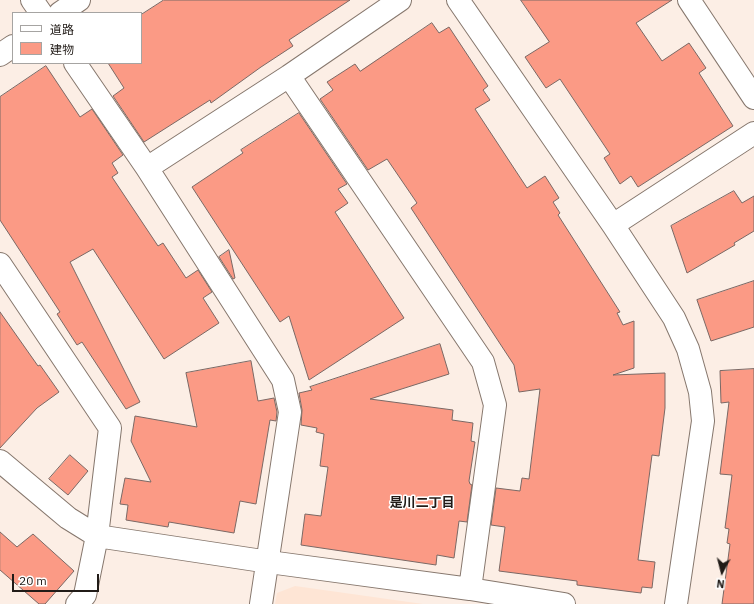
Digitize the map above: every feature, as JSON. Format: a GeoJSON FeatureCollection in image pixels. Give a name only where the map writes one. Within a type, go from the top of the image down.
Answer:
{"type":"FeatureCollection","features":[{"type":"Feature","properties":{"kind":"street"},"geometry":{"type":"LineString","coordinates":[[32,0],[40,12]]}},
{"type":"Feature","properties":{"kind":"street"},"geometry":{"type":"LineString","coordinates":[[61,12],[79,0]]}},
{"type":"Feature","properties":{"kind":"street"},"geometry":{"type":"LineString","coordinates":[[146,168],[289,76],[400,0]]}},
{"type":"Feature","properties":{"kind":"street"},"geometry":{"type":"LineString","coordinates":[[458,0],[613,225],[674,318],[688,349],[700,392],[703,421],[676,604]]}},
{"type":"Feature","properties":{"kind":"street"},"geometry":{"type":"LineString","coordinates":[[689,0],[754,98]]}},
{"type":"Feature","properties":{"kind":"street"},"geometry":{"type":"LineString","coordinates":[[0,55],[12,47]]}},
{"type":"Feature","properties":{"kind":"street"},"geometry":{"type":"LineString","coordinates":[[76,64],[146,168],[283,380],[290,412],[262,604]]}},
{"type":"Feature","properties":{"kind":"street"},"geometry":{"type":"LineString","coordinates":[[289,76],[483,362],[495,405],[470,589]]}},
{"type":"Feature","properties":{"kind":"street"},"geometry":{"type":"LineString","coordinates":[[613,225],[754,133]]}},
{"type":"Feature","properties":{"kind":"street"},"geometry":{"type":"LineString","coordinates":[[0,264],[110,428],[97,536],[85,595],[77,604]]}},
{"type":"Feature","properties":{"kind":"street"},"geometry":{"type":"LineString","coordinates":[[0,461],[68,518],[97,536],[269,562],[470,589],[564,604]]}},
{"type":"Feature","properties":{"kind":"shaded area"},"geometry":{"type":"Polygon","coordinates":[[[295,586],[423,604],[275,604],[277,593],[295,586]]]}},
{"type":"Feature","properties":{"kind":"building"},"geometry":{"type":"Polygon","coordinates":[[[164,0],[350,0],[289,40],[293,46],[211,103],[210,100],[144,142],[113,96],[124,88],[109,64],[142,64],[142,14],[164,0]]]}},
{"type":"Feature","properties":{"kind":"building"},"geometry":{"type":"Polygon","coordinates":[[[521,0],[672,0],[636,23],[662,61],[689,43],[706,68],[699,73],[733,126],[638,187],[631,176],[620,184],[604,158],[610,154],[560,79],[546,88],[525,57],[549,42],[521,0]]]}},
{"type":"Feature","properties":{"kind":"building"},"geometry":{"type":"Polygon","coordinates":[[[432,23],[439,33],[449,27],[488,86],[483,90],[490,100],[475,109],[527,188],[545,176],[559,198],[553,202],[560,213],[558,215],[620,312],[617,313],[623,325],[634,321],[634,368],[613,375],[665,373],[665,408],[659,456],[652,455],[638,560],[655,562],[652,588],[642,587],[641,593],[577,585],[577,581],[499,571],[505,527],[491,525],[496,488],[520,491],[522,478],[529,479],[540,389],[519,392],[514,365],[411,208],[417,203],[387,159],[368,170],[320,99],[333,90],[327,82],[355,64],[360,71],[432,23]]]}},
{"type":"Feature","properties":{"kind":"building"},"geometry":{"type":"Polygon","coordinates":[[[46,66],[80,117],[92,109],[123,155],[112,163],[118,173],[112,177],[158,246],[163,243],[186,278],[198,270],[212,292],[203,298],[219,323],[164,359],[93,249],[70,262],[140,402],[126,409],[82,342],[77,345],[57,314],[60,312],[0,220],[0,97],[46,66]]]}},
{"type":"Feature","properties":{"kind":"building"},"geometry":{"type":"Polygon","coordinates":[[[299,113],[347,184],[338,189],[348,203],[335,212],[404,318],[309,380],[289,316],[280,322],[192,187],[243,153],[241,150],[299,113]]]}},
{"type":"Feature","properties":{"kind":"building"},"geometry":{"type":"Polygon","coordinates":[[[734,191],[742,203],[754,196],[754,231],[734,243],[735,245],[687,273],[671,226],[734,191]]]}},
{"type":"Feature","properties":{"kind":"building"},"geometry":{"type":"Polygon","coordinates":[[[229,250],[235,278],[233,279],[219,257],[229,250]]]}},
{"type":"Feature","properties":{"kind":"building"},"geometry":{"type":"Polygon","coordinates":[[[754,281],[754,327],[711,341],[697,300],[754,281]]]}},
{"type":"Feature","properties":{"kind":"building"},"geometry":{"type":"Polygon","coordinates":[[[0,312],[38,366],[40,365],[59,392],[37,408],[0,448],[0,312]]]}},
{"type":"Feature","properties":{"kind":"building"},"geometry":{"type":"Polygon","coordinates":[[[440,344],[449,374],[370,399],[453,410],[452,420],[473,423],[471,441],[475,442],[469,481],[472,485],[467,522],[459,521],[454,558],[437,555],[436,565],[301,545],[305,514],[321,516],[328,467],[320,466],[324,434],[316,432],[317,428],[301,425],[302,410],[299,393],[312,390],[310,387],[440,344]]]}},
{"type":"Feature","properties":{"kind":"building"},"geometry":{"type":"Polygon","coordinates":[[[251,361],[258,401],[274,398],[277,412],[276,421],[270,420],[256,504],[240,501],[234,533],[169,522],[168,527],[126,520],[128,505],[120,504],[125,478],[151,482],[131,441],[135,416],[197,427],[186,373],[251,361]]]}},
{"type":"Feature","properties":{"kind":"building"},"geometry":{"type":"Polygon","coordinates":[[[754,369],[754,604],[722,604],[730,544],[727,543],[729,529],[725,528],[732,475],[720,474],[729,402],[721,403],[720,371],[754,369]]]}},
{"type":"Feature","properties":{"kind":"building"},"geometry":{"type":"Polygon","coordinates":[[[70,455],[88,471],[68,495],[49,479],[70,455]]]}},
{"type":"Feature","properties":{"kind":"building"},"geometry":{"type":"Polygon","coordinates":[[[0,532],[17,547],[33,534],[74,571],[45,604],[39,604],[0,570],[0,532]]]}},
{"type":"Feature","properties":{"kind":"district","name":"是川二丁目"},"geometry":{"type":"Point","coordinates":[422,503]}}]}
